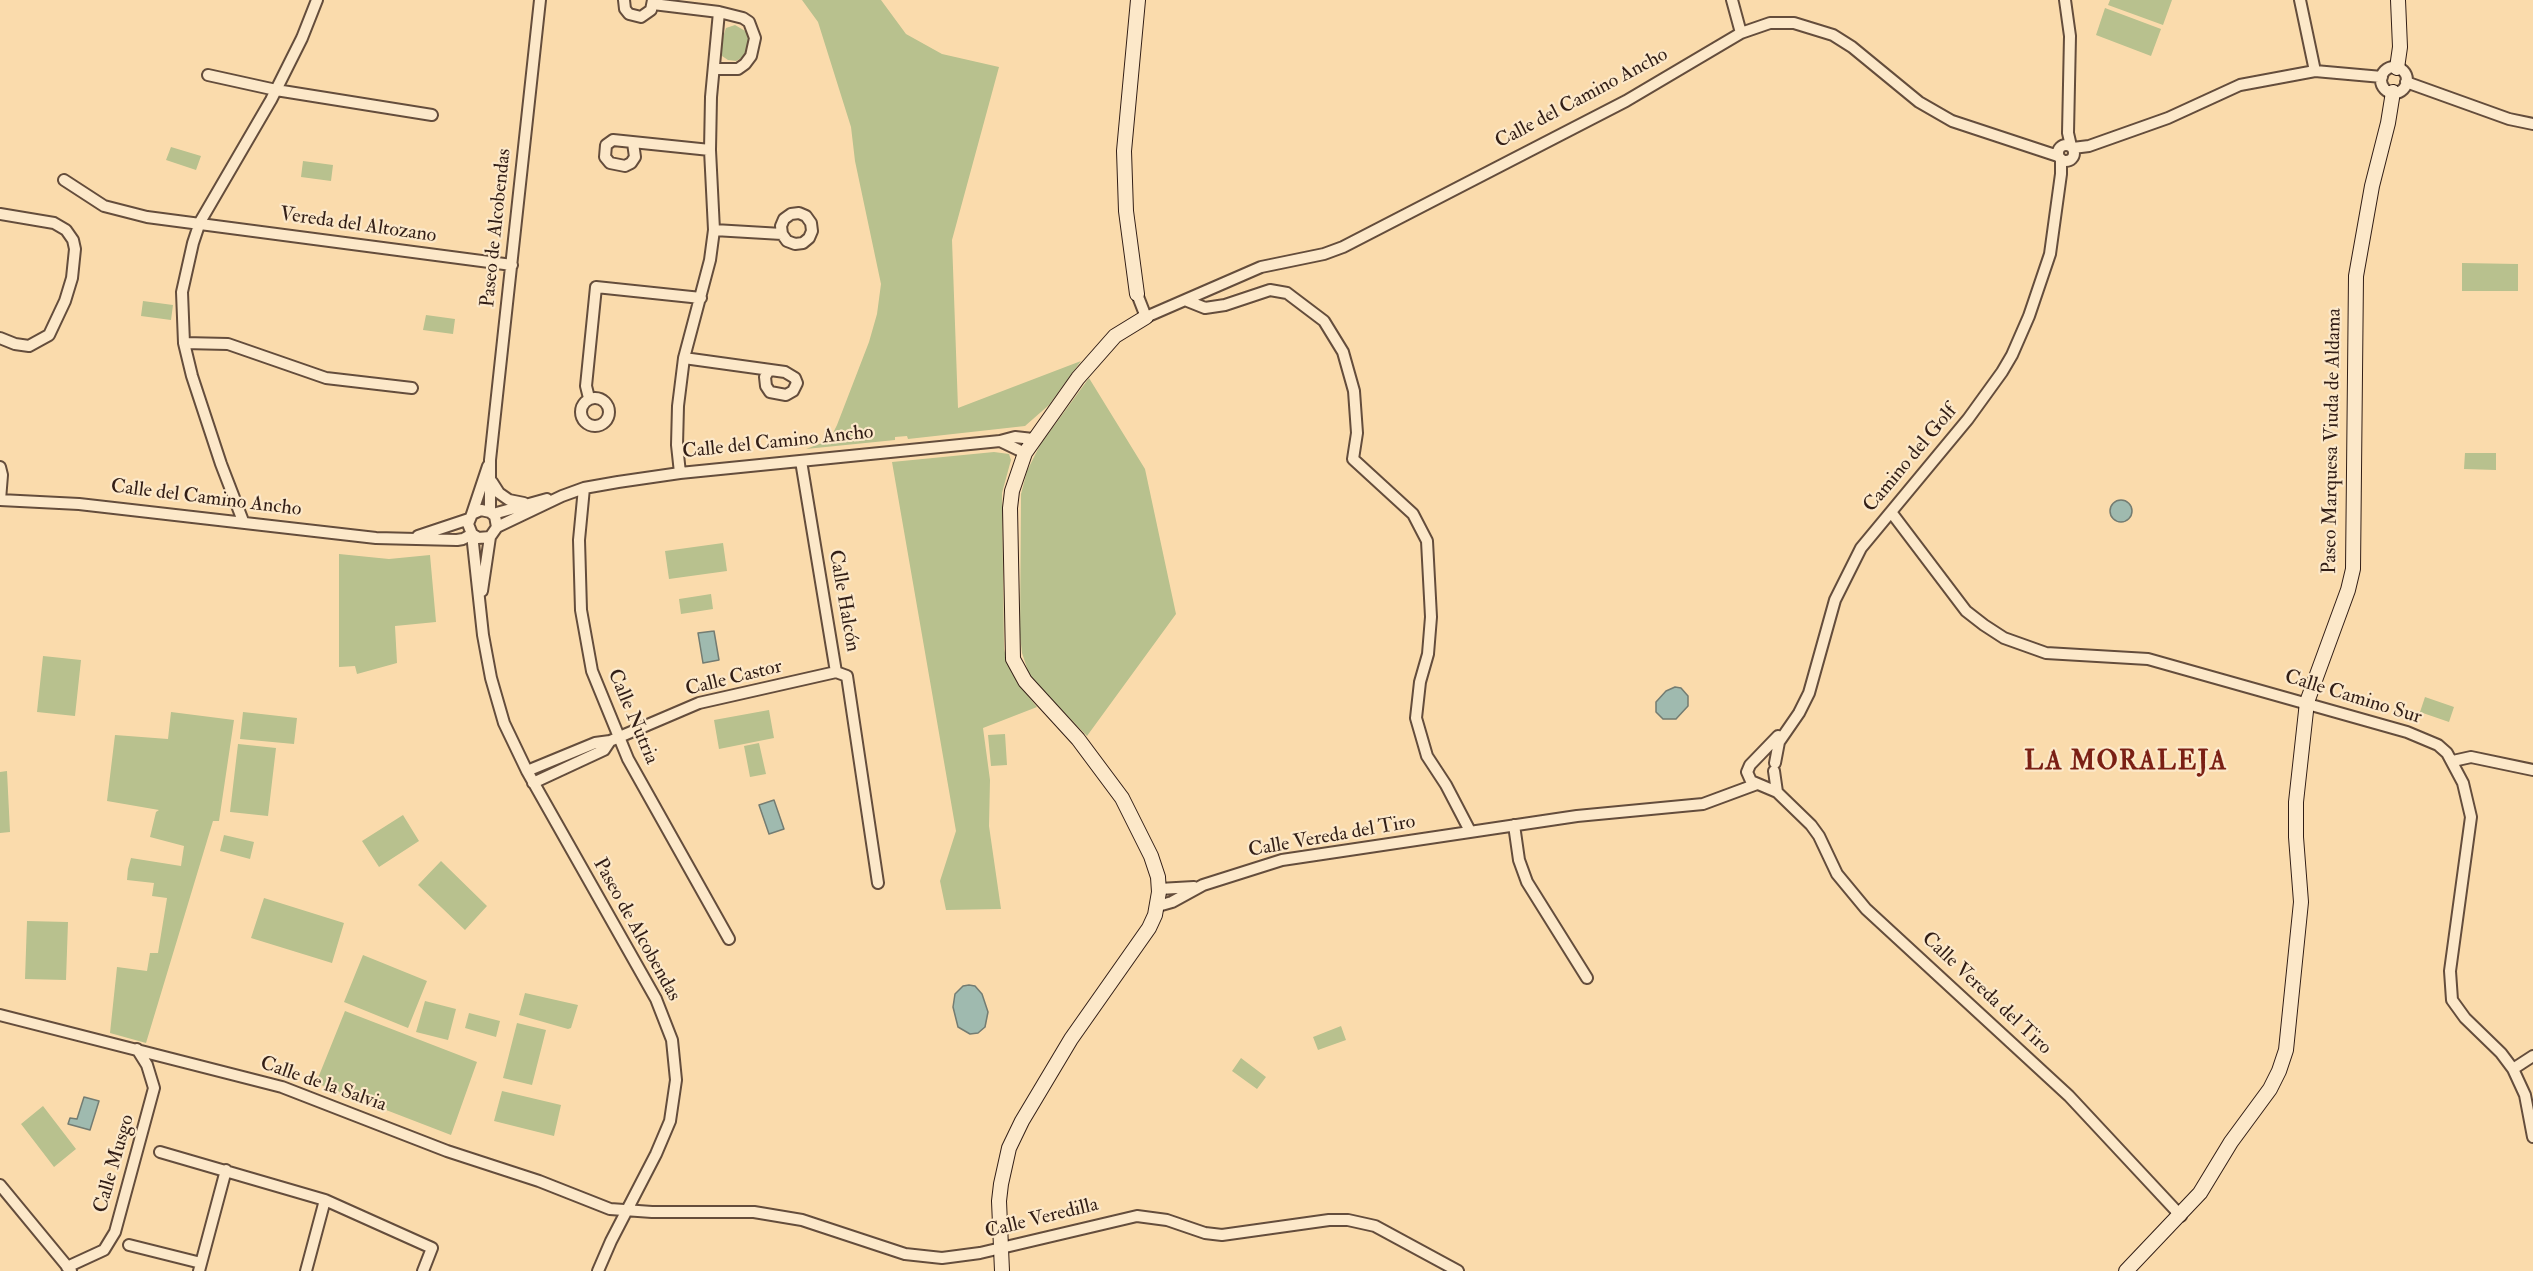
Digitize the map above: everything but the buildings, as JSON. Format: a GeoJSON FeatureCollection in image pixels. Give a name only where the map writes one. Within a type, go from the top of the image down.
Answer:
{"type":"FeatureCollection","features":[{"type":"Feature","properties":{"kind":"street"},"geometry":{"type":"LineString","coordinates":[[243,521],[221,464],[192,376],[184,343],[182,292],[200,222],[276,90],[302,38],[317,0]]}},
{"type":"Feature","properties":{"kind":"street","name":"Paseo de Alcobendas"},"geometry":{"type":"LineString","coordinates":[[492,513],[490,460],[540,0]]}},
{"type":"Feature","properties":{"kind":"street"},"geometry":{"type":"LineString","coordinates":[[624,0],[625,9],[634,16],[646,15],[653,2],[743,18],[753,29],[755,38],[751,56],[738,69],[714,69]]}},
{"type":"Feature","properties":{"kind":"street"},"geometry":{"type":"LineString","coordinates":[[1002,1271],[1001,1184],[1009,1148],[1071,1039],[1149,928],[1158,906],[1159,889],[1151,856],[1122,798],[1078,739],[1025,681],[1013,658],[1010,508],[1014,484],[1025,453],[1033,439],[1098,354],[1115,336],[1141,320],[1126,211],[1124,151],[1138,0]]}},
{"type":"Feature","properties":{"kind":"street"},"geometry":{"type":"LineString","coordinates":[[1732,0],[1741,33]]}},
{"type":"Feature","properties":{"kind":"street"},"geometry":{"type":"LineString","coordinates":[[2065,0],[2070,36],[2066,153],[2168,117],[2240,84],[2315,71],[2382,77]]}},
{"type":"Feature","properties":{"kind":"street"},"geometry":{"type":"LineString","coordinates":[[2300,0],[2315,71]]}},
{"type":"Feature","properties":{"kind":"street"},"geometry":{"type":"LineString","coordinates":[[2397,0],[2400,47],[2397,68]]}},
{"type":"Feature","properties":{"kind":"street"},"geometry":{"type":"LineString","coordinates":[[680,473],[677,445],[678,406],[684,358],[710,260],[714,230],[710,150],[711,97],[719,12]]}},
{"type":"Feature","properties":{"kind":"street","name":"Calle del Camino Ancho"},"geometry":{"type":"LineString","coordinates":[[1141,320],[1261,267],[1324,254],[1343,247],[1626,101],[1741,33],[1770,23],[1794,23],[1819,29],[1852,48],[1919,102],[1952,121],[2037,147],[2066,153]]}},
{"type":"Feature","properties":{"kind":"street"},"geometry":{"type":"LineString","coordinates":[[2397,68],[2406,75],[2406,82],[2402,90],[2393,92],[2385,89],[2382,77],[2388,69],[2397,68]]}},
{"type":"Feature","properties":{"kind":"street"},"geometry":{"type":"LineString","coordinates":[[208,75],[276,90],[432,115]]}},
{"type":"Feature","properties":{"kind":"street"},"geometry":{"type":"LineString","coordinates":[[2406,82],[2509,120],[2533,124]]}},
{"type":"Feature","properties":{"kind":"street","name":"Paseo Marquesa Viuda de Aldama"},"geometry":{"type":"LineString","coordinates":[[2126,1271],[2181,1216],[2200,1193],[2231,1142],[2270,1089],[2286,1050],[2301,902],[2296,802],[2307,702],[2348,590],[2353,569],[2356,276],[2372,186],[2388,123],[2393,92]]}},
{"type":"Feature","properties":{"kind":"street"},"geometry":{"type":"LineString","coordinates":[[633,143],[710,150]]}},
{"type":"Feature","properties":{"kind":"street","name":"Camino del Golf"},"geometry":{"type":"LineString","coordinates":[[1775,767],[1777,747],[1809,693],[1835,600],[1843,580],[1862,548],[1968,419],[2012,355],[2030,316],[2050,254],[2066,153]]}},
{"type":"Feature","properties":{"kind":"street","name":"Vereda del Altozano"},"geometry":{"type":"LineString","coordinates":[[64,180],[104,206],[147,217],[200,222],[512,265]]}},
{"type":"Feature","properties":{"kind":"street"},"geometry":{"type":"LineString","coordinates":[[0,213],[54,223],[66,230],[73,240],[75,249],[72,278],[65,301],[49,335],[29,346],[0,338]]}},
{"type":"Feature","properties":{"kind":"street"},"geometry":{"type":"LineString","coordinates":[[714,230],[782,234]]}},
{"type":"Feature","properties":{"kind":"street"},"geometry":{"type":"LineString","coordinates":[[589,398],[586,386],[596,288],[701,298]]}},
{"type":"Feature","properties":{"kind":"street"},"geometry":{"type":"LineString","coordinates":[[1185,300],[1205,308],[1225,305],[1270,290],[1287,293],[1324,321],[1343,352],[1354,391],[1357,434],[1353,459],[1413,514],[1427,541],[1431,617],[1428,654],[1420,682],[1416,718],[1427,756],[1446,785],[1470,831]]}},
{"type":"Feature","properties":{"kind":"street"},"geometry":{"type":"LineString","coordinates":[[184,343],[228,344],[326,378],[412,388]]}},
{"type":"Feature","properties":{"kind":"street"},"geometry":{"type":"LineString","coordinates":[[684,358],[769,370]]}},
{"type":"Feature","properties":{"kind":"street","name":"Calle del Camino Ancho"},"geometry":{"type":"LineString","coordinates":[[497,527],[584,488],[680,473],[1000,441],[1015,437],[1033,439]]}},
{"type":"Feature","properties":{"kind":"street"},"geometry":{"type":"LineString","coordinates":[[1000,441],[1025,453]]}},
{"type":"Feature","properties":{"kind":"street","name":"Paseo de Alcobendas"},"geometry":{"type":"LineString","coordinates":[[471,517],[490,460]]}},
{"type":"Feature","properties":{"kind":"street","name":"Calle Halcón"},"geometry":{"type":"LineString","coordinates":[[801,461],[836,672],[847,676],[878,883]]}},
{"type":"Feature","properties":{"kind":"street","name":"Calle del Camino Ancho"},"geometry":{"type":"LineString","coordinates":[[0,467],[2,475],[0,500],[78,504],[243,521],[343,535],[406,539],[463,539],[472,534]]}},
{"type":"Feature","properties":{"kind":"street"},"geometry":{"type":"LineString","coordinates":[[492,481],[499,493],[509,500],[525,503]]}},
{"type":"Feature","properties":{"kind":"street","name":"Calle Nutria"},"geometry":{"type":"LineString","coordinates":[[584,488],[579,540],[580,610],[592,671],[614,739],[729,939]]}},
{"type":"Feature","properties":{"kind":"street","name":"Calle del Camino Ancho"},"geometry":{"type":"LineString","coordinates":[[492,513],[525,503],[562,496]]}},
{"type":"Feature","properties":{"kind":"street"},"geometry":{"type":"LineString","coordinates":[[481,510],[492,513],[498,522],[490,537],[478,538],[472,534],[468,524],[471,517],[481,510]]}},
{"type":"Feature","properties":{"kind":"street","name":"Calle Camino Sur"},"geometry":{"type":"LineString","coordinates":[[1891,512],[1966,610],[1984,626],[2004,638],[2046,653],[2148,659],[2307,702],[2438,745],[2452,761],[2463,783],[2471,816],[2450,971],[2452,1000],[2465,1018],[2501,1053],[2513,1069],[2525,1095],[2533,1137]]}},
{"type":"Feature","properties":{"kind":"street","name":"Calle del Camino Ancho"},"geometry":{"type":"LineString","coordinates":[[406,539],[471,517]]}},
{"type":"Feature","properties":{"kind":"street","name":"Paseo de Alcobendas"},"geometry":{"type":"LineString","coordinates":[[472,534],[480,609],[491,678],[504,723],[533,783],[656,999],[672,1040],[676,1080],[670,1121],[598,1271]]}},
{"type":"Feature","properties":{"kind":"street","name":"Paseo de Alcobendas"},"geometry":{"type":"LineString","coordinates":[[480,609],[490,537]]}},
{"type":"Feature","properties":{"kind":"street","name":"Calle Castor"},"geometry":{"type":"LineString","coordinates":[[527,771],[699,704],[836,672]]}},
{"type":"Feature","properties":{"kind":"street"},"geometry":{"type":"LineString","coordinates":[[1731,793],[1750,765],[1787,727]]}},
{"type":"Feature","properties":{"kind":"street","name":"Calle Castor"},"geometry":{"type":"LineString","coordinates":[[533,783],[604,750],[614,739]]}},
{"type":"Feature","properties":{"kind":"street"},"geometry":{"type":"LineString","coordinates":[[1760,757],[1771,758],[1775,767],[1777,792]]}},
{"type":"Feature","properties":{"kind":"street"},"geometry":{"type":"LineString","coordinates":[[2452,761],[2471,757],[2485,758],[2533,770]]}},
{"type":"Feature","properties":{"kind":"street"},"geometry":{"type":"LineString","coordinates":[[1758,784],[1767,781],[1775,767]]}},
{"type":"Feature","properties":{"kind":"street","name":"Calle Vereda del Tiro"},"geometry":{"type":"LineString","coordinates":[[1747,772],[1748,778],[1777,792],[1811,825],[1837,874],[1866,909],[2069,1096],[2181,1216]]}},
{"type":"Feature","properties":{"kind":"street","name":"Calle Vereda del Tiro"},"geometry":{"type":"LineString","coordinates":[[1159,889],[1180,889],[1203,885],[1282,860],[1577,816],[1703,804],[1758,784]]}},
{"type":"Feature","properties":{"kind":"street"},"geometry":{"type":"LineString","coordinates":[[1514,825],[1519,860],[1527,882],[1587,978]]}},
{"type":"Feature","properties":{"kind":"street","name":"Calle Vereda del Tiro"},"geometry":{"type":"LineString","coordinates":[[1158,906],[1172,902],[1203,885]]}},
{"type":"Feature","properties":{"kind":"street","name":"Calle de la Salvia"},"geometry":{"type":"LineString","coordinates":[[0,1015],[282,1087],[447,1151],[539,1181],[600,1206],[627,1210]]}},
{"type":"Feature","properties":{"kind":"street","name":"Calle Musgo"},"geometry":{"type":"LineString","coordinates":[[69,1269],[104,1250],[115,1232],[154,1089],[147,1065],[137,1049]]}},
{"type":"Feature","properties":{"kind":"street"},"geometry":{"type":"LineString","coordinates":[[2513,1069],[2533,1056]]}},
{"type":"Feature","properties":{"kind":"street"},"geometry":{"type":"LineString","coordinates":[[160,1152],[325,1200],[432,1248],[423,1271]]}},
{"type":"Feature","properties":{"kind":"street"},"geometry":{"type":"LineString","coordinates":[[129,1245],[200,1267],[226,1170]]}},
{"type":"Feature","properties":{"kind":"street"},"geometry":{"type":"LineString","coordinates":[[0,1185],[69,1269]]}},
{"type":"Feature","properties":{"kind":"street"},"geometry":{"type":"LineString","coordinates":[[306,1271],[325,1200]]}},
{"type":"Feature","properties":{"kind":"street","name":"Calle Veredilla"},"geometry":{"type":"LineString","coordinates":[[627,1210],[734,1211],[802,1220],[905,1254],[924,1258],[960,1257],[1137,1216],[1167,1220],[1204,1233],[1222,1235],[1329,1220],[1348,1220],[1375,1227],[1458,1271]]}},
{"type":"Feature","properties":{"kind":"green space"},"geometry":{"type":"Polygon","coordinates":[[[802,0],[881,0],[906,34],[942,54],[999,67],[952,240],[958,408],[1081,361],[1049,405],[1025,426],[908,439],[907,436],[895,437],[895,440],[806,449],[822,443],[832,435],[837,425],[869,342],[877,314],[881,284],[855,161],[851,127],[818,22],[802,0]]]}},
{"type":"Feature","properties":{"kind":"green space"},"geometry":{"type":"Polygon","coordinates":[[[2110,0],[2172,0],[2163,25],[2108,5],[2110,0]]]}},
{"type":"Feature","properties":{"kind":"green space"},"geometry":{"type":"Polygon","coordinates":[[[2105,8],[2161,29],[2151,56],[2096,35],[2105,8]]]}},
{"type":"Feature","properties":{"kind":"green space"},"geometry":{"type":"Polygon","coordinates":[[[735,25],[747,32],[749,38],[745,56],[736,61],[722,56],[720,46],[726,28],[735,25]]]}},
{"type":"Feature","properties":{"kind":"green space"},"geometry":{"type":"Polygon","coordinates":[[[171,147],[201,156],[196,170],[166,160],[171,147]]]}},
{"type":"Feature","properties":{"kind":"green space"},"geometry":{"type":"Polygon","coordinates":[[[303,161],[333,165],[331,181],[301,177],[303,161]]]}},
{"type":"Feature","properties":{"kind":"green space"},"geometry":{"type":"Polygon","coordinates":[[[2462,263],[2518,264],[2518,291],[2462,291],[2462,263]]]}},
{"type":"Feature","properties":{"kind":"green space"},"geometry":{"type":"Polygon","coordinates":[[[143,301],[173,305],[171,320],[141,316],[143,301]]]}},
{"type":"Feature","properties":{"kind":"green space"},"geometry":{"type":"Polygon","coordinates":[[[426,315],[455,319],[453,334],[423,330],[426,315]]]}},
{"type":"Feature","properties":{"kind":"green space"},"geometry":{"type":"Polygon","coordinates":[[[1089,378],[1145,469],[1176,614],[1087,736],[1030,677],[1022,653],[1020,635],[1021,494],[1027,471],[1040,445],[1089,378]]]}},
{"type":"Feature","properties":{"kind":"green space"},"geometry":{"type":"Polygon","coordinates":[[[994,452],[1009,454],[1011,460],[1002,493],[1004,649],[1008,665],[1018,684],[1037,707],[983,728],[990,780],[989,826],[1001,909],[946,910],[940,881],[956,831],[892,462],[994,452]]]}},
{"type":"Feature","properties":{"kind":"green space"},"geometry":{"type":"Polygon","coordinates":[[[2465,453],[2496,453],[2496,470],[2464,469],[2465,453]]]}},
{"type":"Feature","properties":{"kind":"green space"},"geometry":{"type":"Polygon","coordinates":[[[723,543],[727,571],[669,579],[665,551],[723,543]]]}},
{"type":"Feature","properties":{"kind":"green space"},"geometry":{"type":"Polygon","coordinates":[[[339,554],[389,559],[430,555],[436,622],[395,626],[397,663],[357,674],[355,666],[339,667],[339,554]]]}},
{"type":"Feature","properties":{"kind":"green space"},"geometry":{"type":"Polygon","coordinates":[[[711,594],[713,609],[681,614],[679,599],[711,594]]]}},
{"type":"Feature","properties":{"kind":"green space"},"geometry":{"type":"Polygon","coordinates":[[[43,656],[81,660],[75,716],[37,712],[43,656]]]}},
{"type":"Feature","properties":{"kind":"green space"},"geometry":{"type":"Polygon","coordinates":[[[2425,697],[2454,707],[2449,722],[2420,712],[2425,697]]]}},
{"type":"Feature","properties":{"kind":"green space"},"geometry":{"type":"Polygon","coordinates":[[[769,710],[774,738],[719,749],[714,720],[769,710]]]}},
{"type":"Feature","properties":{"kind":"green space"},"geometry":{"type":"Polygon","coordinates":[[[171,712],[234,720],[219,821],[213,821],[146,1043],[110,1033],[117,967],[147,971],[150,953],[158,953],[167,898],[152,896],[154,883],[127,880],[128,869],[131,858],[181,866],[184,846],[150,837],[156,812],[159,810],[107,801],[115,735],[168,739],[171,712]]]}},
{"type":"Feature","properties":{"kind":"green space"},"geometry":{"type":"Polygon","coordinates":[[[243,712],[297,718],[294,744],[240,739],[243,712]]]}},
{"type":"Feature","properties":{"kind":"green space"},"geometry":{"type":"Polygon","coordinates":[[[1005,734],[1007,765],[991,766],[988,735],[1005,734]]]}},
{"type":"Feature","properties":{"kind":"green space"},"geometry":{"type":"Polygon","coordinates":[[[759,743],[766,774],[750,777],[744,746],[759,743]]]}},
{"type":"Feature","properties":{"kind":"green space"},"geometry":{"type":"Polygon","coordinates":[[[238,744],[276,748],[268,816],[230,812],[238,744]]]}},
{"type":"Feature","properties":{"kind":"green space"},"geometry":{"type":"Polygon","coordinates":[[[7,771],[10,832],[0,833],[0,772],[7,771]]]}},
{"type":"Feature","properties":{"kind":"green space"},"geometry":{"type":"Polygon","coordinates":[[[403,815],[419,841],[379,867],[362,841],[403,815]]]}},
{"type":"Feature","properties":{"kind":"green space"},"geometry":{"type":"Polygon","coordinates":[[[224,835],[254,842],[250,859],[220,851],[224,835]]]}},
{"type":"Feature","properties":{"kind":"green space"},"geometry":{"type":"Polygon","coordinates":[[[441,861],[487,906],[465,930],[418,885],[441,861]]]}},
{"type":"Feature","properties":{"kind":"green space"},"geometry":{"type":"Polygon","coordinates":[[[264,898],[344,923],[332,963],[251,938],[264,898]]]}},
{"type":"Feature","properties":{"kind":"green space"},"geometry":{"type":"Polygon","coordinates":[[[27,921],[68,922],[66,980],[25,979],[27,921]]]}},
{"type":"Feature","properties":{"kind":"green space"},"geometry":{"type":"Polygon","coordinates":[[[363,955],[427,981],[408,1028],[344,1002],[363,955]]]}},
{"type":"Feature","properties":{"kind":"green space"},"geometry":{"type":"Polygon","coordinates":[[[525,993],[578,1005],[571,1028],[519,1015],[525,993]]]}},
{"type":"Feature","properties":{"kind":"green space"},"geometry":{"type":"Polygon","coordinates":[[[425,1001],[456,1009],[448,1040],[416,1032],[425,1001]]]}},
{"type":"Feature","properties":{"kind":"green space"},"geometry":{"type":"Polygon","coordinates":[[[345,1011],[477,1062],[451,1135],[316,1083],[345,1011]]]}},
{"type":"Feature","properties":{"kind":"green space"},"geometry":{"type":"Polygon","coordinates":[[[469,1013],[500,1021],[496,1037],[465,1028],[469,1013]]]}},
{"type":"Feature","properties":{"kind":"green space"},"geometry":{"type":"Polygon","coordinates":[[[517,1023],[546,1030],[532,1085],[503,1078],[517,1023]]]}},
{"type":"Feature","properties":{"kind":"green space"},"geometry":{"type":"Polygon","coordinates":[[[1341,1026],[1346,1040],[1318,1050],[1313,1037],[1341,1026]]]}},
{"type":"Feature","properties":{"kind":"green space"},"geometry":{"type":"Polygon","coordinates":[[[1241,1058],[1266,1077],[1257,1089],[1232,1071],[1241,1058]]]}},
{"type":"Feature","properties":{"kind":"green space"},"geometry":{"type":"Polygon","coordinates":[[[502,1091],[561,1105],[554,1136],[494,1121],[502,1091]]]}},
{"type":"Feature","properties":{"kind":"green space"},"geometry":{"type":"Polygon","coordinates":[[[43,1106],[76,1149],[54,1167],[21,1124],[43,1106]]]}},
{"type":"Feature","properties":{"kind":"shaded area"},"geometry":{"type":"Polygon","coordinates":[[[2117,500],[2125,500],[2132,507],[2132,515],[2125,522],[2117,522],[2110,515],[2110,507],[2117,500]]]}},
{"type":"Feature","properties":{"kind":"shaded area"},"geometry":{"type":"Polygon","coordinates":[[[714,631],[719,660],[703,663],[698,633],[714,631]]]}},
{"type":"Feature","properties":{"kind":"shaded area"},"geometry":{"type":"Polygon","coordinates":[[[1675,687],[1681,688],[1688,696],[1688,706],[1676,719],[1663,719],[1656,712],[1656,702],[1666,691],[1675,687]]]}},
{"type":"Feature","properties":{"kind":"shaded area"},"geometry":{"type":"Polygon","coordinates":[[[774,800],[784,829],[769,834],[759,805],[774,800]]]}},
{"type":"Feature","properties":{"kind":"shaded area"},"geometry":{"type":"Polygon","coordinates":[[[963,986],[975,986],[982,994],[988,1012],[985,1027],[978,1033],[970,1034],[958,1027],[953,1007],[955,994],[963,986]]]}},
{"type":"Feature","properties":{"kind":"shaded area"},"geometry":{"type":"Polygon","coordinates":[[[84,1097],[99,1101],[90,1130],[68,1124],[70,1118],[77,1119],[84,1097]]]}},
{"type":"Feature","properties":{"kind":"district","name":"LA MORALEJA"},"geometry":{"type":"Point","coordinates":[2126,763]}}]}
